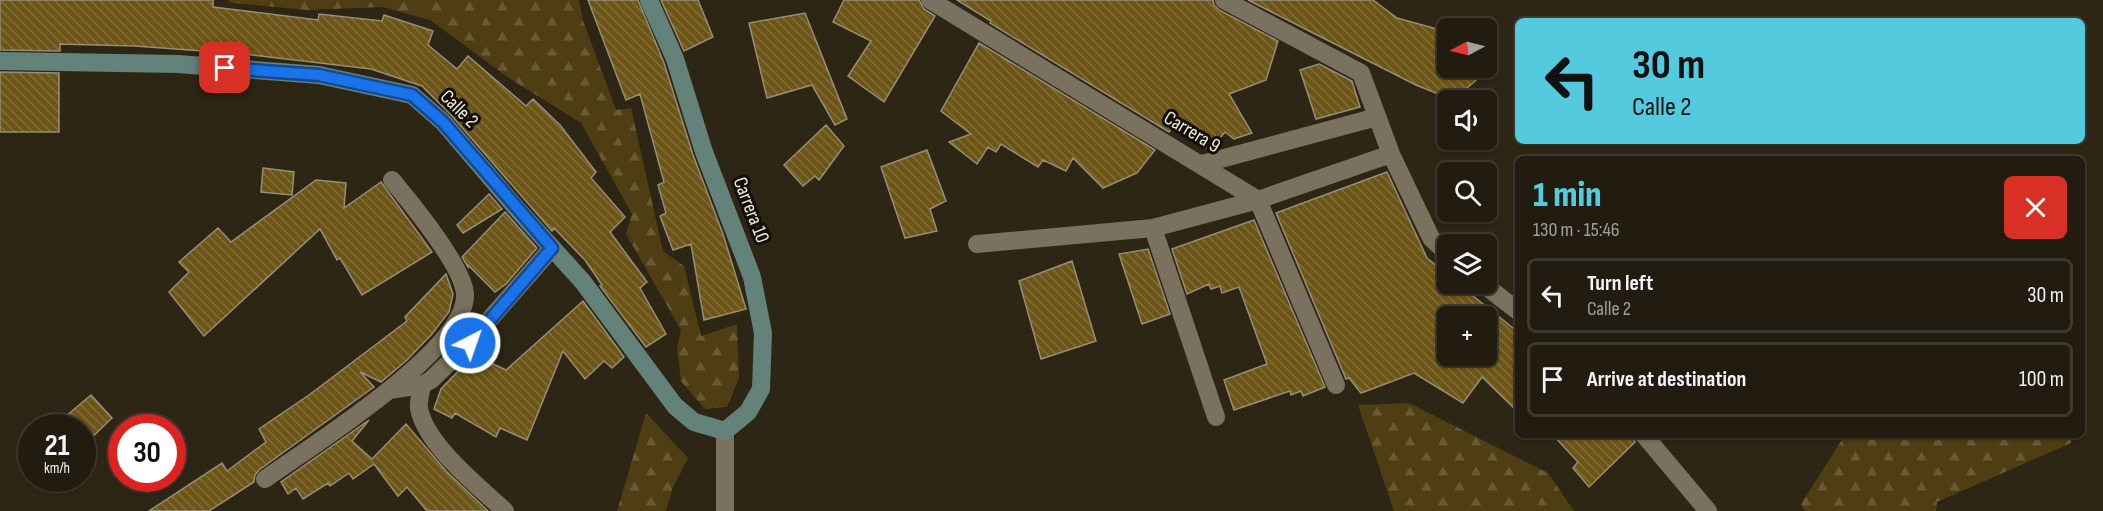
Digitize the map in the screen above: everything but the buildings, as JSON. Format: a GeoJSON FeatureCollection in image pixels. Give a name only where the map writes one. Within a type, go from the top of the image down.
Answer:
{"type":"FeatureCollection","features":[{"type":"Feature","properties":{"kind":"street","name":"Carrera 10"},"geometry":{"type":"LineString","coordinates":[[649,0],[675,59],[704,152],[752,278],[763,333],[761,389],[748,412],[725,431]]}},
{"type":"Feature","properties":{"kind":"street","name":"Carrera 9"},"geometry":{"type":"LineString","coordinates":[[930,0],[1258,200]]}},
{"type":"Feature","properties":{"kind":"street"},"geometry":{"type":"LineString","coordinates":[[1224,0],[1361,73],[1391,154],[1431,238],[1437,244]]}},
{"type":"Feature","properties":{"kind":"street","name":"Calle 2"},"geometry":{"type":"LineString","coordinates":[[0,60],[178,64],[319,75],[412,95],[443,122],[583,282],[675,406],[694,422],[725,431]]}},
{"type":"Feature","properties":{"kind":"street"},"geometry":{"type":"LineString","coordinates":[[1202,164],[1377,117]]}},
{"type":"Feature","properties":{"kind":"street"},"geometry":{"type":"LineString","coordinates":[[977,244],[1153,228],[1258,200],[1391,154]]}},
{"type":"Feature","properties":{"kind":"street"},"geometry":{"type":"LineString","coordinates":[[265,479],[389,390],[423,362],[448,334],[460,314],[465,297],[462,279],[421,215],[392,180]]}},
{"type":"Feature","properties":{"kind":"street"},"geometry":{"type":"LineString","coordinates":[[1258,200],[1336,385]]}},
{"type":"Feature","properties":{"kind":"street"},"geometry":{"type":"LineString","coordinates":[[1153,228],[1216,417]]}},
{"type":"Feature","properties":{"kind":"street"},"geometry":{"type":"LineString","coordinates":[[389,390],[422,385],[431,380],[470,343],[552,248]]}},
{"type":"Feature","properties":{"kind":"street"},"geometry":{"type":"LineString","coordinates":[[1496,294],[1515,309]]}},
{"type":"Feature","properties":{"kind":"street"},"geometry":{"type":"LineString","coordinates":[[422,385],[418,405],[422,420],[437,443],[505,511]]}},
{"type":"Feature","properties":{"kind":"street"},"geometry":{"type":"LineString","coordinates":[[724,511],[725,431]]}},
{"type":"Feature","properties":{"kind":"street"},"geometry":{"type":"LineString","coordinates":[[1646,438],[1707,511]]}},
{"type":"Feature","properties":{"kind":"green space"},"geometry":{"type":"Polygon","coordinates":[[[228,0],[579,0],[583,21],[616,110],[631,108],[663,251],[684,266],[701,336],[737,324],[739,377],[727,407],[705,409],[681,381],[677,348],[681,330],[626,234],[632,214],[581,123],[509,78],[430,20],[382,7],[307,10],[231,3],[228,0]]]}},
{"type":"Feature","properties":{"kind":"green space"},"geometry":{"type":"Polygon","coordinates":[[[1409,403],[1548,473],[1574,511],[1394,511],[1358,405],[1409,403]]]}},
{"type":"Feature","properties":{"kind":"green space"},"geometry":{"type":"Polygon","coordinates":[[[646,413],[688,458],[673,487],[666,511],[617,511],[646,413]]]}},
{"type":"Feature","properties":{"kind":"green space"},"geometry":{"type":"Polygon","coordinates":[[[1843,438],[2071,438],[2071,443],[1937,502],[1936,511],[1805,511],[1801,504],[1843,438]]]}},
{"type":"Feature","properties":{"kind":"route"},"geometry":{"type":"LineString","coordinates":[[225,68],[319,75],[412,95],[443,122],[552,248],[470,343]]}}]}
